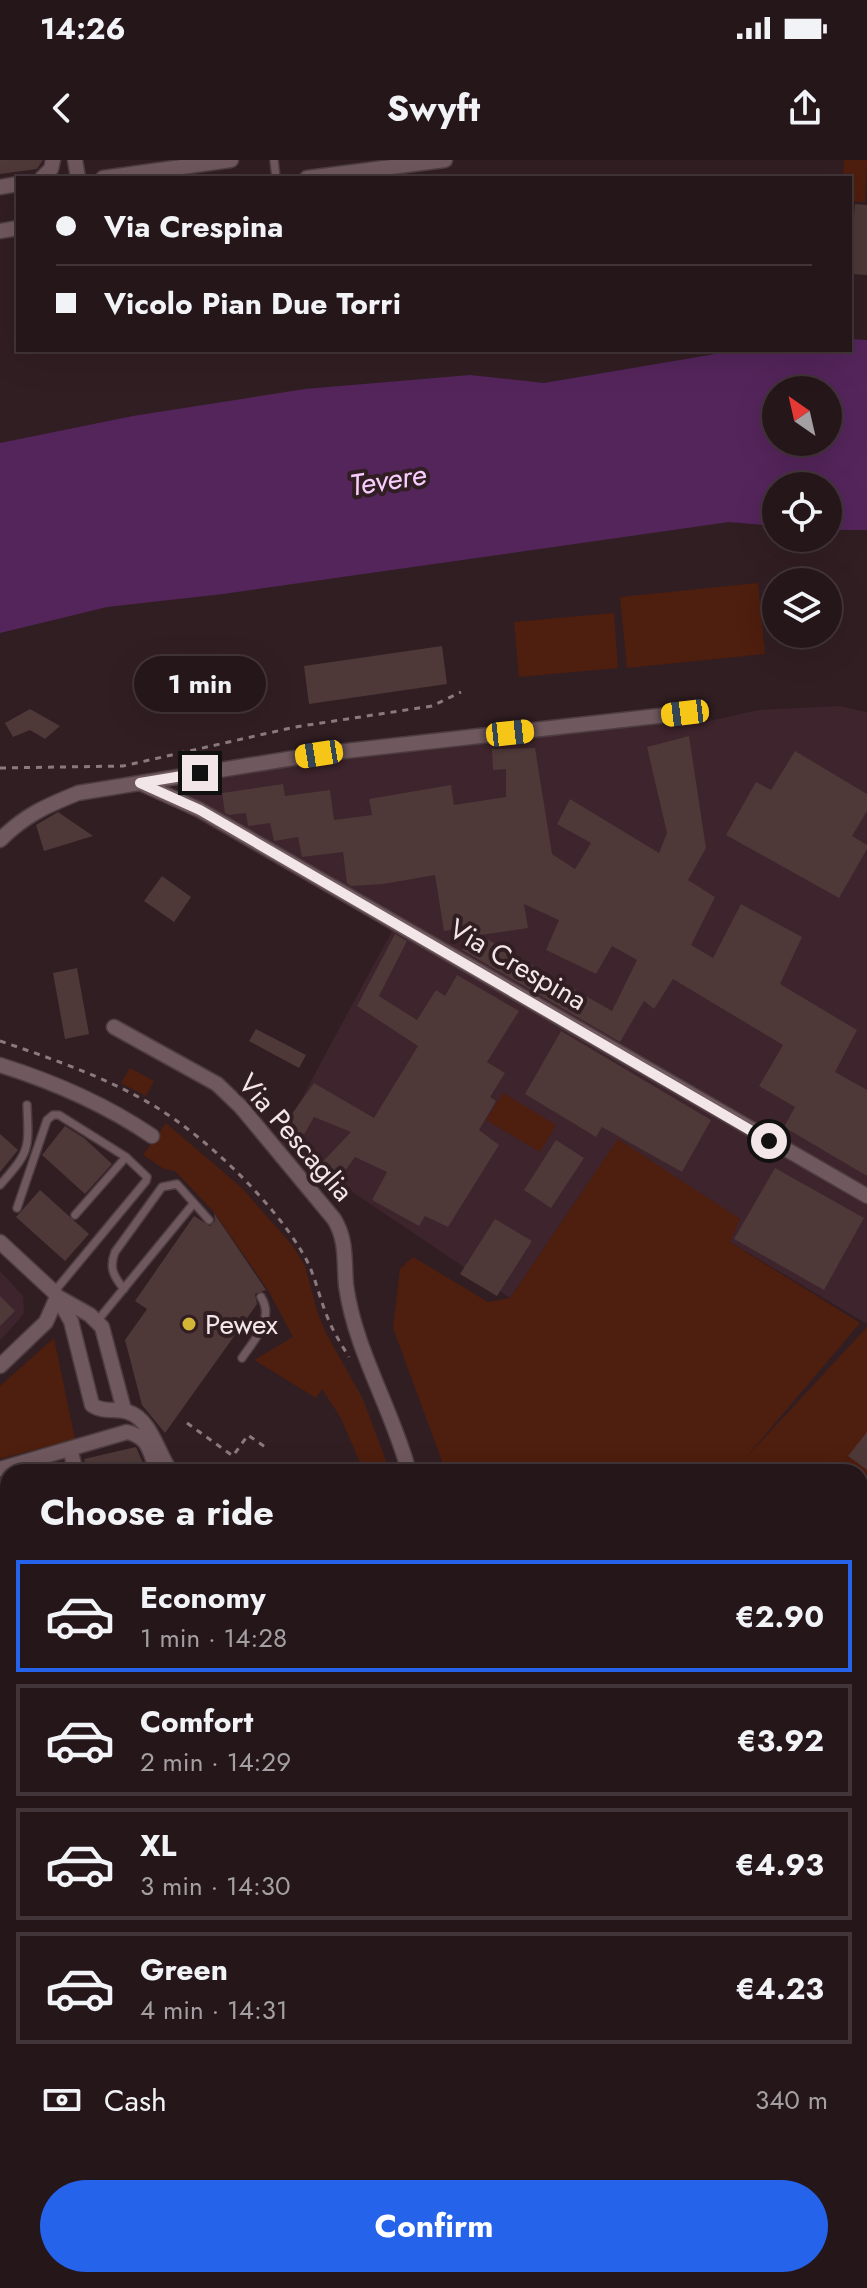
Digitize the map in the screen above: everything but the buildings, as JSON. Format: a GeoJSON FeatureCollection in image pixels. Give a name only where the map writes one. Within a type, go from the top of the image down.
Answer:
{"type":"FeatureCollection","features":[{"type":"Feature","properties":{"kind":"street"},"geometry":{"type":"LineString","coordinates":[[117,176],[231,160]]}},
{"type":"Feature","properties":{"kind":"street"},"geometry":{"type":"LineString","coordinates":[[321,176],[445,160]]}},
{"type":"Feature","properties":{"kind":"street"},"geometry":{"type":"LineString","coordinates":[[0,840],[20,820],[78,793],[319,754],[685,713]]}},
{"type":"Feature","properties":{"kind":"street","name":"Via Crespina"},"geometry":{"type":"LineString","coordinates":[[140,783],[200,810],[867,1196]]}},
{"type":"Feature","properties":{"kind":"street","name":"Via Pescaglia"},"geometry":{"type":"LineString","coordinates":[[114,1027],[217,1084],[241,1107],[334,1219],[343,1240],[346,1285],[357,1332],[406,1464]]}},
{"type":"Feature","properties":{"kind":"street"},"geometry":{"type":"LineString","coordinates":[[0,1065],[58,1085],[124,1117],[152,1136]]}},
{"type":"Feature","properties":{"kind":"street"},"geometry":{"type":"LineString","coordinates":[[0,1242],[56,1294],[98,1320],[124,1410]]}},
{"type":"Feature","properties":{"kind":"street"},"geometry":{"type":"LineString","coordinates":[[0,1366],[46,1322],[56,1294]]}},
{"type":"Feature","properties":{"kind":"street"},"geometry":{"type":"LineString","coordinates":[[56,1294],[71,1321],[92,1405],[98,1410],[124,1410],[135,1415],[150,1432],[167,1464]]}},
{"type":"Feature","properties":{"kind":"street"},"geometry":{"type":"LineString","coordinates":[[18,1464],[127,1432],[139,1434],[145,1440],[155,1464]]}},
{"type":"Feature","properties":{"kind":"street"},"geometry":{"type":"LineString","coordinates":[[70,1449],[74,1464]]}},
{"type":"Feature","properties":{"kind":"lane"},"geometry":{"type":"LineString","coordinates":[[0,1185],[23,1159],[28,1143],[27,1105]]}},
{"type":"Feature","properties":{"kind":"lane"},"geometry":{"type":"LineString","coordinates":[[17,1208],[47,1120],[53,1115],[59,1115],[126,1157],[144,1173],[146,1181],[56,1294]]}},
{"type":"Feature","properties":{"kind":"lane"},"geometry":{"type":"LineString","coordinates":[[75,1215],[126,1157]]}},
{"type":"Feature","properties":{"kind":"lane"},"geometry":{"type":"LineString","coordinates":[[124,1289],[115,1278],[111,1263],[115,1252],[162,1187],[177,1184],[209,1220]]}},
{"type":"Feature","properties":{"kind":"lane"},"geometry":{"type":"LineString","coordinates":[[98,1320],[194,1203]]}},
{"type":"Feature","properties":{"kind":"lane"},"geometry":{"type":"LineString","coordinates":[[242,1358],[265,1321],[267,1312],[261,1297]]}},
{"type":"Feature","properties":{"kind":"path"},"geometry":{"type":"LineString","coordinates":[[0,768],[123,766],[295,727],[432,706],[461,692]]}},
{"type":"Feature","properties":{"kind":"path"},"geometry":{"type":"LineString","coordinates":[[0,1041],[78,1070],[154,1106],[182,1125],[226,1164],[271,1209],[300,1249],[333,1330],[354,1365]]}},
{"type":"Feature","properties":{"kind":"path"},"geometry":{"type":"LineString","coordinates":[[187,1423],[233,1456],[248,1435],[265,1447]]}},
{"type":"Feature","properties":{"kind":"shaded area"},"geometry":{"type":"Polygon","coordinates":[[[844,160],[867,160],[865,202],[852,202],[852,176],[843,176],[844,160]]]}},
{"type":"Feature","properties":{"kind":"shaded area"},"geometry":{"type":"Polygon","coordinates":[[[758,583],[765,654],[627,668],[620,597],[758,583]]]}},
{"type":"Feature","properties":{"kind":"shaded area"},"geometry":{"type":"Polygon","coordinates":[[[614,613],[618,668],[519,677],[514,622],[614,613]]]}},
{"type":"Feature","properties":{"kind":"shaded area"},"geometry":{"type":"Polygon","coordinates":[[[689,705],[692,725],[758,710],[840,706],[867,712],[867,1324],[730,1242],[618,1140],[510,1298],[278,1142],[392,931],[183,811],[179,767],[427,733],[689,705]]]}},
{"type":"Feature","properties":{"kind":"shaded area"},"geometry":{"type":"Polygon","coordinates":[[[130,1068],[154,1081],[146,1096],[121,1083],[130,1068]]]}},
{"type":"Feature","properties":{"kind":"shaded area"},"geometry":{"type":"Polygon","coordinates":[[[503,1093],[556,1125],[540,1152],[486,1120],[503,1093]]]}},
{"type":"Feature","properties":{"kind":"shaded area"},"geometry":{"type":"Polygon","coordinates":[[[166,1123],[242,1188],[293,1246],[305,1266],[327,1335],[363,1399],[387,1464],[361,1464],[341,1418],[322,1389],[316,1398],[254,1360],[293,1337],[268,1290],[214,1212],[175,1171],[164,1169],[143,1155],[166,1123]]]}},
{"type":"Feature","properties":{"kind":"shaded area"},"geometry":{"type":"Polygon","coordinates":[[[618,1139],[740,1219],[730,1242],[860,1323],[743,1461],[867,1327],[867,1464],[443,1464],[393,1328],[400,1269],[413,1257],[488,1302],[510,1298],[618,1139]]]}},
{"type":"Feature","properties":{"kind":"shaded area"},"geometry":{"type":"Polygon","coordinates":[[[0,1271],[23,1296],[24,1314],[0,1341],[0,1271]]]}},
{"type":"Feature","properties":{"kind":"shaded area"},"geometry":{"type":"Polygon","coordinates":[[[54,1338],[75,1439],[0,1459],[0,1386],[54,1338]]]}},
{"type":"Feature","properties":{"kind":"water","name":"Tevere"},"geometry":{"type":"Polygon","coordinates":[[[852,339],[867,340],[867,530],[842,530],[842,472],[762,472],[762,525],[729,522],[223,594],[107,607],[0,633],[0,443],[133,416],[305,389],[470,375],[544,383],[727,352],[852,352],[852,339]]]}},
{"type":"Feature","properties":{"kind":"place","name":"Pewex"},"geometry":{"type":"Point","coordinates":[189,1324]}},
{"type":"Feature","properties":{"kind":"route"},"geometry":{"type":"LineString","coordinates":[[200,773],[140,783],[200,810],[769,1141]]}}]}
